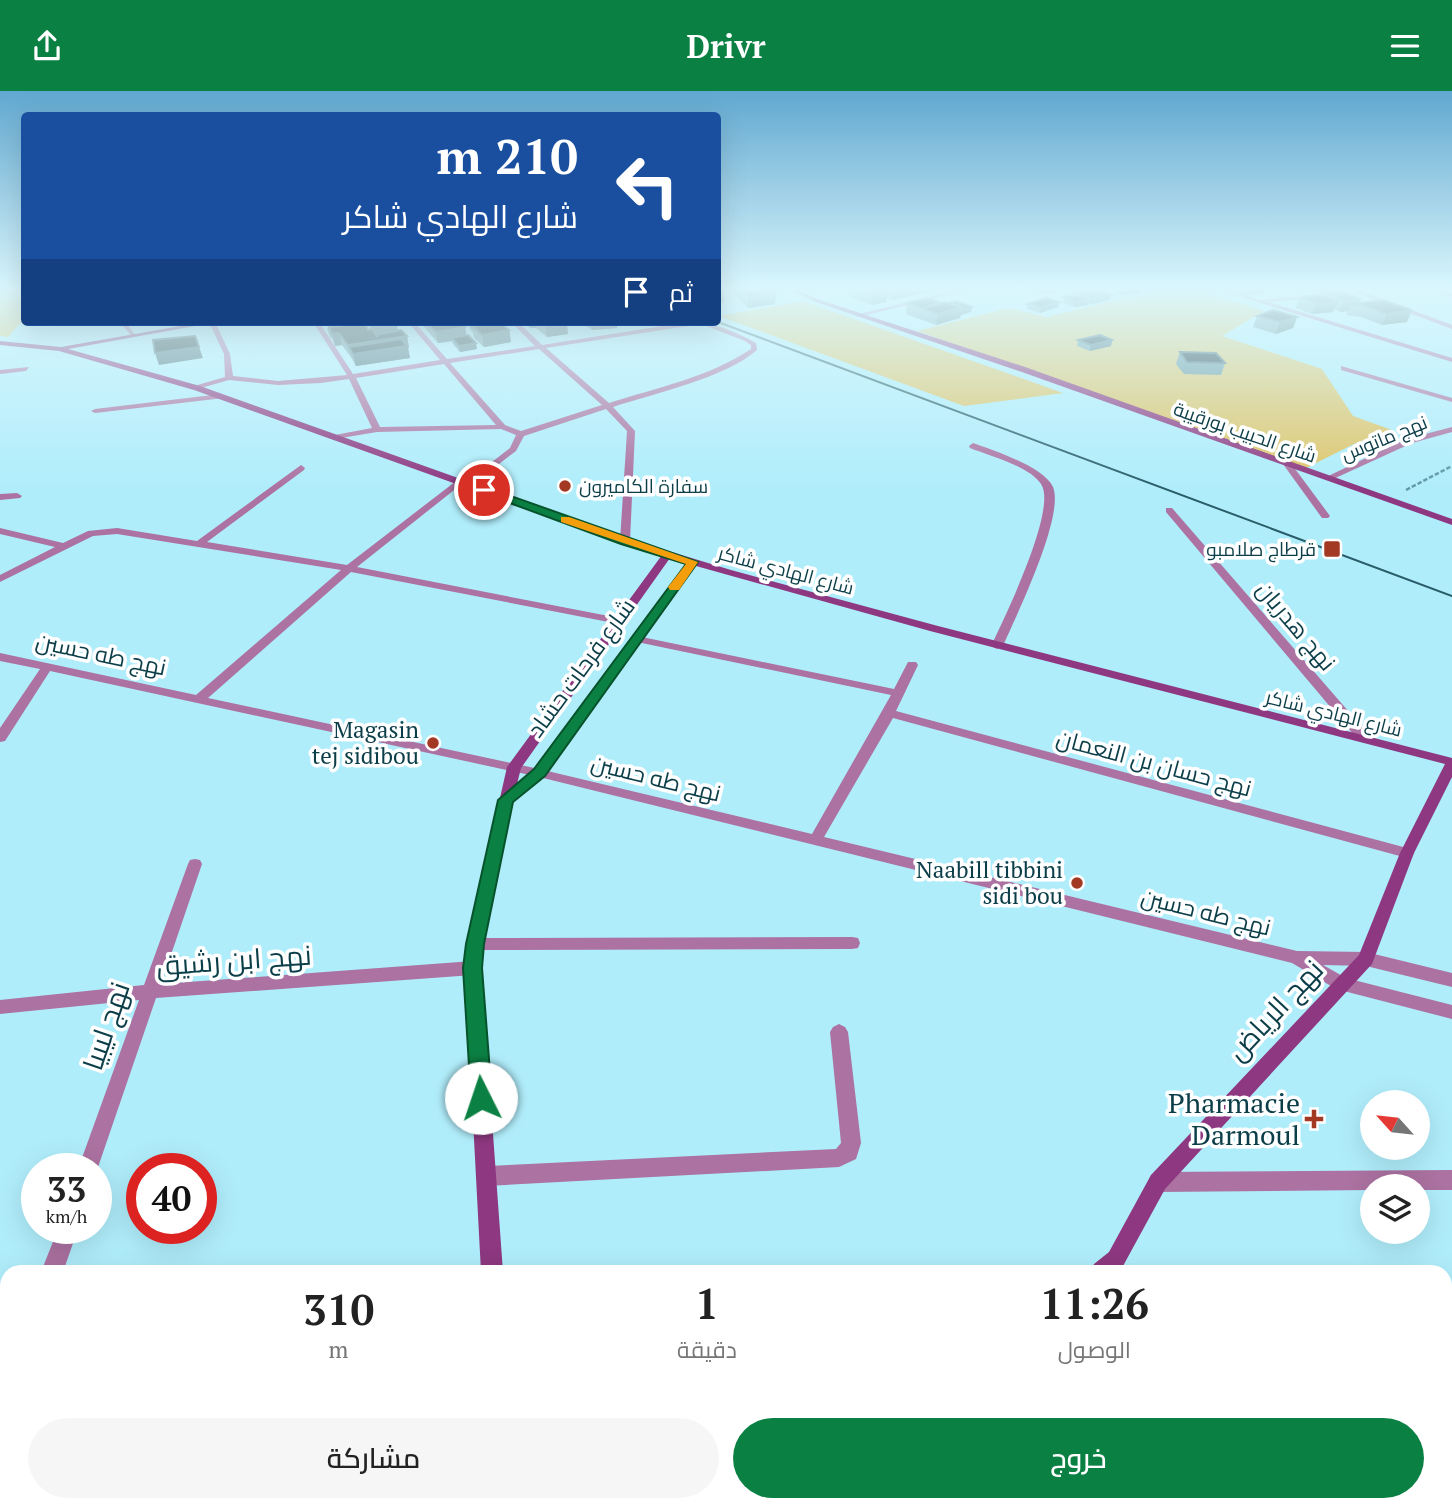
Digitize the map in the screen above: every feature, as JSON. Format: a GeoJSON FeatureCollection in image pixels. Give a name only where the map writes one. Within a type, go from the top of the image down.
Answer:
{"type":"FeatureCollection","features":[{"type":"Feature","properties":{"kind":"street","name":"شارع الهادي شاكر"},"geometry":{"type":"LineString","coordinates":[[78,354],[221,396],[667,555],[998,646],[1364,738],[1452,763]]}},
{"type":"Feature","properties":{"kind":"street"},"geometry":{"type":"LineString","coordinates":[[228,354],[229,378]]}},
{"type":"Feature","properties":{"kind":"street"},"geometry":{"type":"LineString","coordinates":[[337,354],[351,376],[377,430]]}},
{"type":"Feature","properties":{"kind":"street"},"geometry":{"type":"LineString","coordinates":[[440,354],[502,426],[520,434],[706,374],[748,354]]}},
{"type":"Feature","properties":{"kind":"street"},"geometry":{"type":"LineString","coordinates":[[197,388],[229,378],[298,383],[498,354]]}},
{"type":"Feature","properties":{"kind":"street"},"geometry":{"type":"LineString","coordinates":[[546,354],[609,407],[631,431],[625,541]]}},
{"type":"Feature","properties":{"kind":"street","name":"شارع الحبيب بورقيبة"},"geometry":{"type":"LineString","coordinates":[[977,354],[1452,522]]}},
{"type":"Feature","properties":{"kind":"street"},"geometry":{"type":"LineString","coordinates":[[1432,354],[1452,360]]}},
{"type":"Feature","properties":{"kind":"street"},"geometry":{"type":"LineString","coordinates":[[1344,368],[1452,400]]}},
{"type":"Feature","properties":{"kind":"street"},"geometry":{"type":"LineString","coordinates":[[0,372],[26,369]]}},
{"type":"Feature","properties":{"kind":"street"},"geometry":{"type":"LineString","coordinates":[[96,411],[221,396]]}},
{"type":"Feature","properties":{"kind":"street"},"geometry":{"type":"LineString","coordinates":[[338,437],[377,430],[502,426]]}},
{"type":"Feature","properties":{"kind":"street","name":"نهج ماتوس"},"geometry":{"type":"LineString","coordinates":[[1328,478],[1409,441],[1452,429]]}},
{"type":"Feature","properties":{"kind":"street"},"geometry":{"type":"LineString","coordinates":[[482,474],[513,449],[520,434]]}},
{"type":"Feature","properties":{"kind":"street"},"geometry":{"type":"LineString","coordinates":[[973,446],[1036,474],[1049,488],[1052,500],[1033,563],[998,646]]}},
{"type":"Feature","properties":{"kind":"street"},"geometry":{"type":"LineString","coordinates":[[1287,464],[1325,516]]}},
{"type":"Feature","properties":{"kind":"street"},"geometry":{"type":"LineString","coordinates":[[200,543],[301,468]]}},
{"type":"Feature","properties":{"kind":"street"},"geometry":{"type":"LineString","coordinates":[[200,698],[349,568],[460,481]]}},
{"type":"Feature","properties":{"kind":"street"},"geometry":{"type":"LineString","coordinates":[[0,497],[17,496]]}},
{"type":"Feature","properties":{"kind":"street","name":"نهج هدريان"},"geometry":{"type":"LineString","coordinates":[[1169,510],[1364,738]]}},
{"type":"Feature","properties":{"kind":"street"},"geometry":{"type":"LineString","coordinates":[[0,531],[63,546]]}},
{"type":"Feature","properties":{"kind":"street"},"geometry":{"type":"LineString","coordinates":[[0,579],[63,546],[92,533],[104,531],[200,543],[349,568],[619,621]]}},
{"type":"Feature","properties":{"kind":"street","name":"شارع فرحات حشاد"},"geometry":{"type":"LineString","coordinates":[[492,1265],[472,968],[514,767],[667,555]]}},
{"type":"Feature","properties":{"kind":"street","name":"شارع فرحات حشاد"},"geometry":{"type":"LineString","coordinates":[[506,800],[539,773],[693,562]]}},
{"type":"Feature","properties":{"kind":"street"},"geometry":{"type":"LineString","coordinates":[[637,639],[897,693]]}},
{"type":"Feature","properties":{"kind":"street","name":"نهج طه حسين"},"geometry":{"type":"LineString","coordinates":[[0,657],[514,767],[1297,958],[1366,959],[1452,980]]}},
{"type":"Feature","properties":{"kind":"street"},"geometry":{"type":"LineString","coordinates":[[815,841],[889,713],[912,665]]}},
{"type":"Feature","properties":{"kind":"street"},"geometry":{"type":"LineString","coordinates":[[0,738],[48,666]]}},
{"type":"Feature","properties":{"kind":"street","name":"نهج حسان بن النعمان"},"geometry":{"type":"LineString","coordinates":[[889,713],[1407,853]]}},
{"type":"Feature","properties":{"kind":"street","name":"نهج الرياض"},"geometry":{"type":"LineString","coordinates":[[1115,1265],[1158,1182],[1366,959],[1407,853],[1452,763]]}},
{"type":"Feature","properties":{"kind":"street","name":"نهج ليبيا"},"geometry":{"type":"LineString","coordinates":[[94,1153],[195,864]]}},
{"type":"Feature","properties":{"kind":"street"},"geometry":{"type":"LineString","coordinates":[[475,944],[852,943]]}},
{"type":"Feature","properties":{"kind":"street","name":"نهج طه حسين"},"geometry":{"type":"LineString","coordinates":[[1297,958],[1342,984],[1452,1012]]}},
{"type":"Feature","properties":{"kind":"street","name":"نهج ابن رشيق"},"geometry":{"type":"LineString","coordinates":[[0,1007],[149,992],[472,968]]}},
{"type":"Feature","properties":{"kind":"street"},"geometry":{"type":"LineString","coordinates":[[487,1176],[839,1158],[849,1152],[851,1143],[839,1032]]}},
{"type":"Feature","properties":{"kind":"street"},"geometry":{"type":"LineString","coordinates":[[1158,1182],[1452,1180]]}},
{"type":"Feature","properties":{"kind":"street"},"geometry":{"type":"LineString","coordinates":[[55,1265],[62,1244]]}},
{"type":"Feature","properties":{"kind":"path"},"geometry":{"type":"LineString","coordinates":[[1389,500],[1452,466]]}},
{"type":"Feature","properties":{"kind":"shaded area"},"geometry":{"type":"Polygon","coordinates":[[[823,354],[954,354],[1063,393],[964,406],[823,354]]]}},
{"type":"Feature","properties":{"kind":"shaded area"},"geometry":{"type":"Polygon","coordinates":[[[982,354],[1277,354],[1322,369],[1353,416],[1392,430],[1356,443],[1304,469],[982,354]]]}},
{"type":"Feature","properties":{"kind":"building"},"geometry":{"type":"Polygon","coordinates":[[[1182,354],[1217,354],[1225,363],[1187,362],[1182,354]]]}},
{"type":"Feature","properties":{"kind":"tram line"},"geometry":{"type":"LineString","coordinates":[[804,354],[1452,596]]}},
{"type":"Feature","properties":{"kind":"slow traffic"},"geometry":{"type":"LineString","coordinates":[[565,520],[693,562],[675,587]]}},
{"type":"Feature","properties":{"kind":"place","name":"سفارة الكاميرون"},"geometry":{"type":"Point","coordinates":[565,486]}},
{"type":"Feature","properties":{"kind":"place","name":"قرطاج صلامبو"},"geometry":{"type":"Point","coordinates":[1332,549]}},
{"type":"Feature","properties":{"kind":"place","name":"Magasin tej sidibou"},"geometry":{"type":"Point","coordinates":[433,743]}},
{"type":"Feature","properties":{"kind":"place","name":"Naabill tibbini sidi bou"},"geometry":{"type":"Point","coordinates":[1077,883]}},
{"type":"Feature","properties":{"kind":"place","name":"Pharmacie Darmoul"},"geometry":{"type":"Point","coordinates":[1314,1119]}},
{"type":"Feature","properties":{"kind":"route"},"geometry":{"type":"LineString","coordinates":[[481,1098],[472,968],[506,800],[539,773],[693,562],[625,541],[484,490]]}}]}
